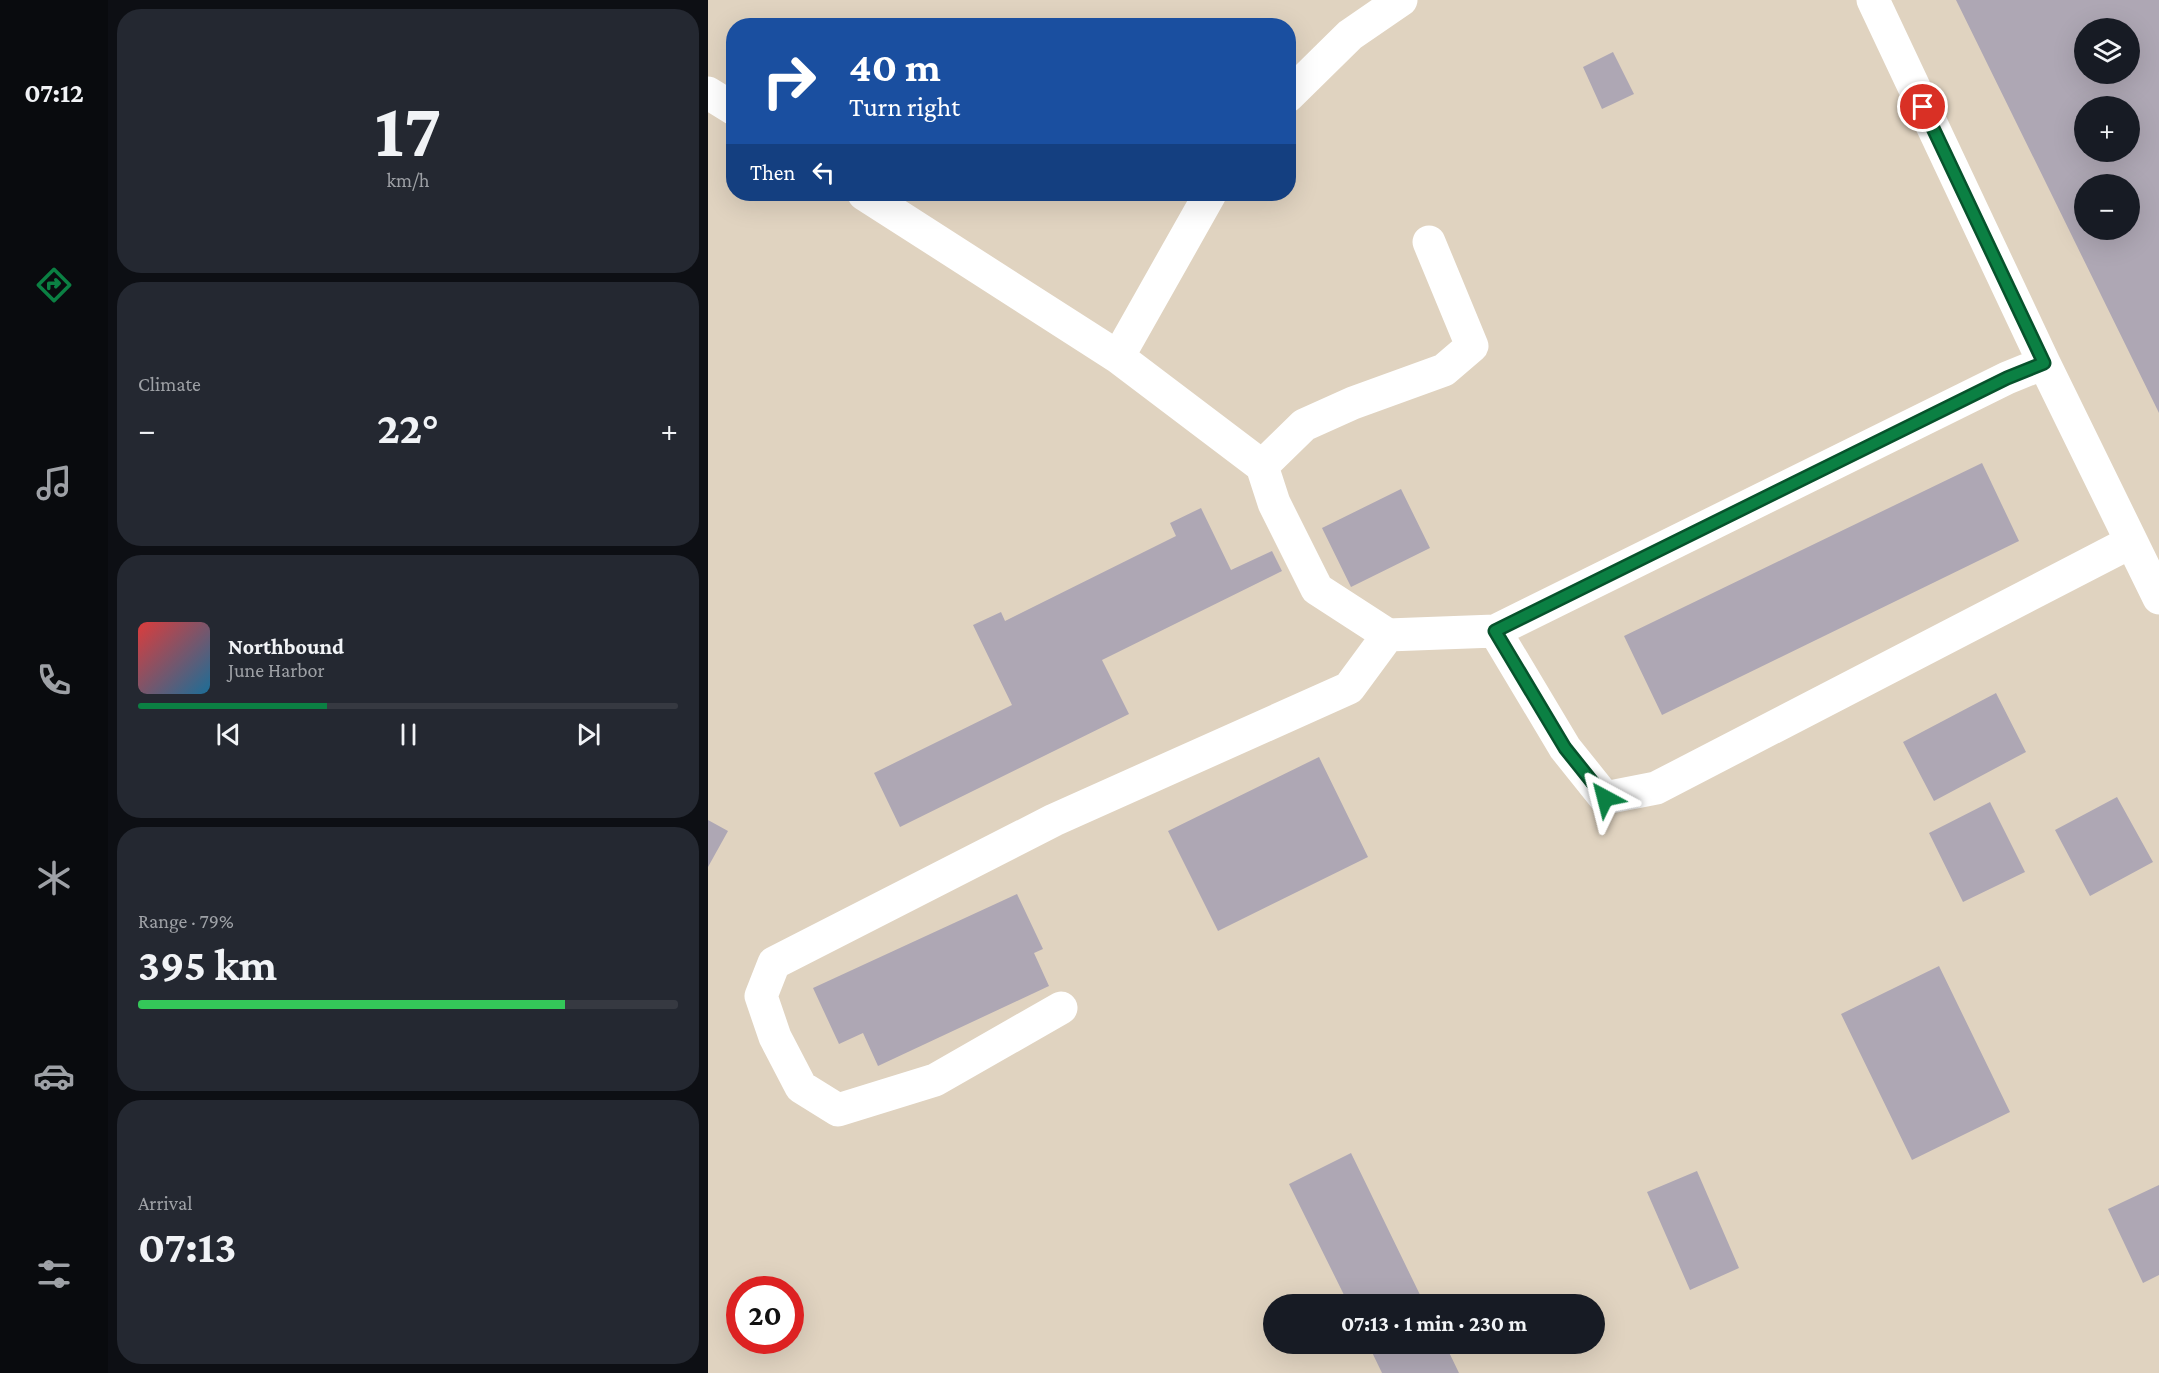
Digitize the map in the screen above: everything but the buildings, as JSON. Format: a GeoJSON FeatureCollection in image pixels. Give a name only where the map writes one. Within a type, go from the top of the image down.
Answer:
{"type":"FeatureCollection","features":[{"type":"Feature","properties":{"kind":"lane"},"geometry":{"type":"LineString","coordinates":[[1296,88],[1350,35],[1401,0]]}},
{"type":"Feature","properties":{"kind":"lane"},"geometry":{"type":"LineString","coordinates":[[1873,0],[2044,363],[2159,598]]}},
{"type":"Feature","properties":{"kind":"lane"},"geometry":{"type":"LineString","coordinates":[[708,93],[726,104]]}},
{"type":"Feature","properties":{"kind":"lane"},"geometry":{"type":"LineString","coordinates":[[875,201],[1118,357],[1262,466],[1274,503],[1317,589],[1388,635],[1495,631],[2007,378],[2044,363]]}},
{"type":"Feature","properties":{"kind":"lane"},"geometry":{"type":"LineString","coordinates":[[1118,357],[1206,201]]}},
{"type":"Feature","properties":{"kind":"lane"},"geometry":{"type":"LineString","coordinates":[[1262,466],[1304,425],[1353,403],[1444,370],[1472,346],[1429,242]]}},
{"type":"Feature","properties":{"kind":"lane"},"geometry":{"type":"LineString","coordinates":[[1495,631],[1565,748],[1605,798],[1656,788],[2131,542]]}},
{"type":"Feature","properties":{"kind":"lane"},"geometry":{"type":"LineString","coordinates":[[1061,1008],[935,1080],[838,1110],[801,1087],[775,1037],[761,996],[774,963],[1054,820],[1349,688],[1388,635]]}},
{"type":"Feature","properties":{"kind":"shaded area"},"geometry":{"type":"Polygon","coordinates":[[[708,0],[2159,0],[2159,1373],[708,1373],[708,0]]]}},
{"type":"Feature","properties":{"kind":"route"},"geometry":{"type":"LineString","coordinates":[[1605,798],[1565,748],[1495,631],[2007,378],[2044,363],[1923,107]]}}]}
